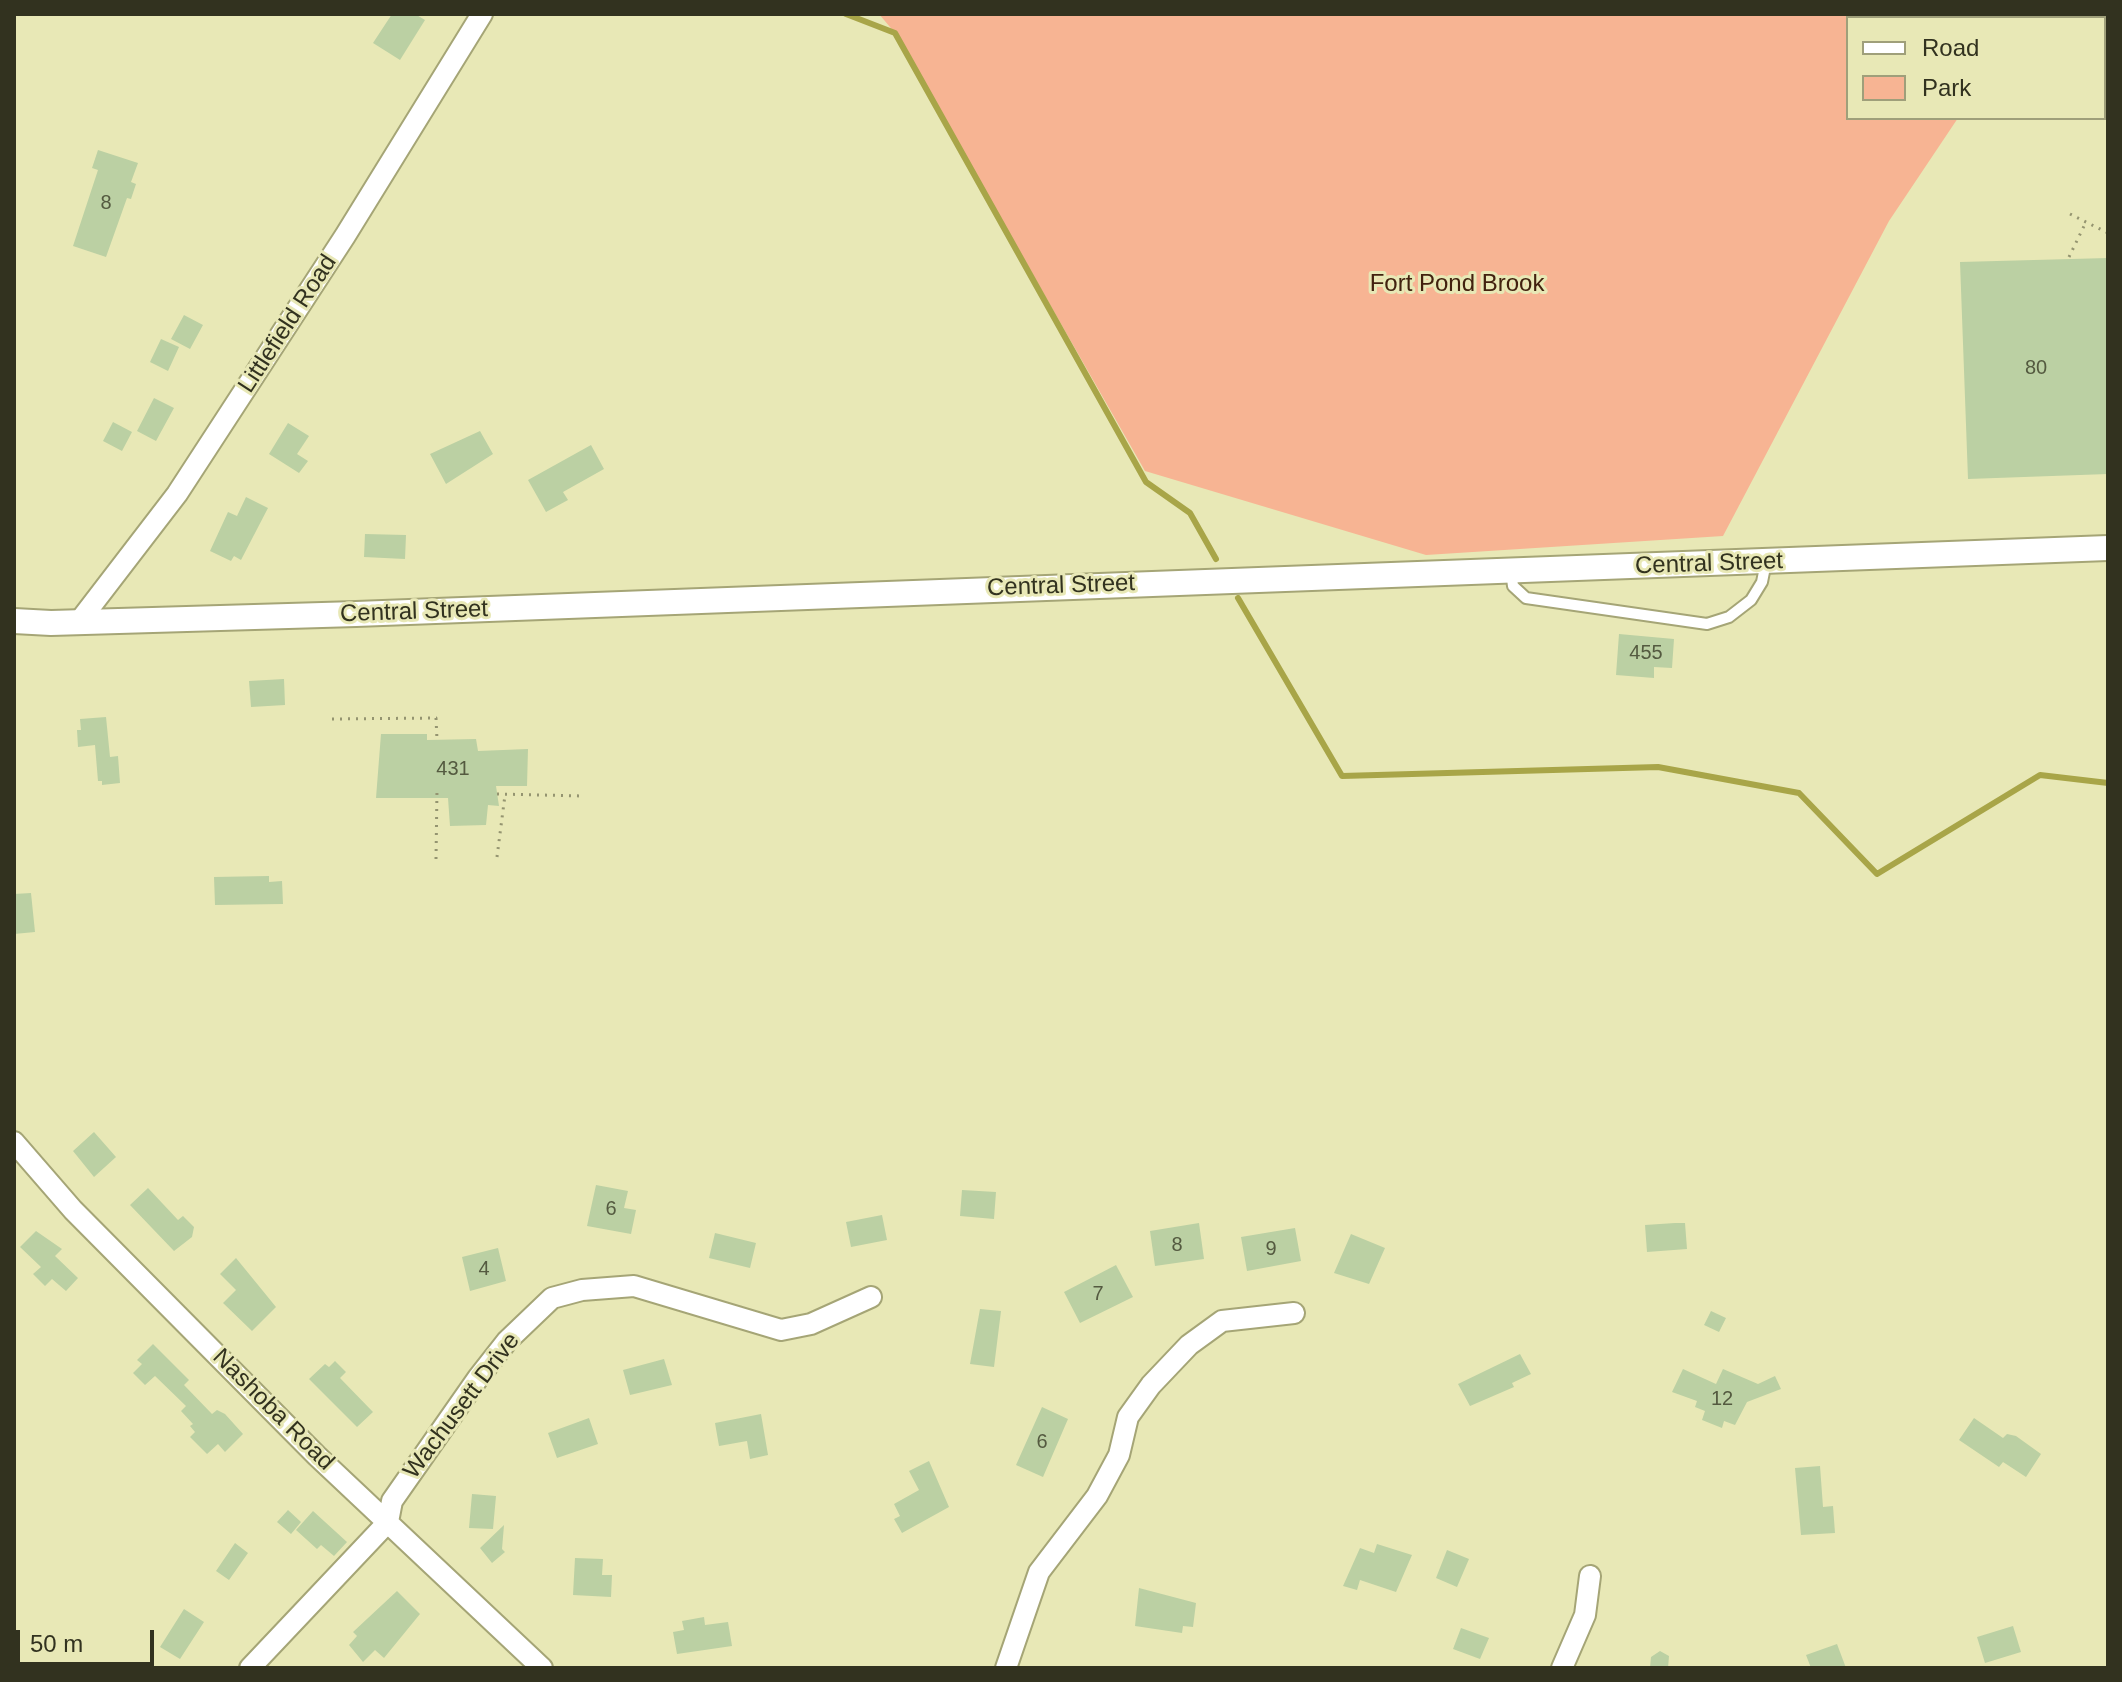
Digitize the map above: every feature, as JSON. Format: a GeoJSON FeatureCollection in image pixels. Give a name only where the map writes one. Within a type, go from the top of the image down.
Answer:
{"type":"FeatureCollection","features":[{"type":"Feature","properties":{"kind":"street","name":"Littlefield Road"},"geometry":{"type":"LineString","coordinates":[[78,623],[177,494],[345,236],[482,14]]}},
{"type":"Feature","properties":{"kind":"street","name":"Central Street"},"geometry":{"type":"LineString","coordinates":[[14,621],[78,623],[2108,548]]}},
{"type":"Feature","properties":{"kind":"street","name":"Nashoba Road"},"geometry":{"type":"LineString","coordinates":[[14,1142],[73,1210],[317,1456],[515,1646],[542,1668]]}},
{"type":"Feature","properties":{"kind":"street","name":"Wachusett Drive"},"geometry":{"type":"LineString","coordinates":[[388,1522],[392,1501],[478,1378],[507,1341],[552,1298],[582,1290],[634,1286],[781,1330],[811,1324],[871,1297]]}},
{"type":"Feature","properties":{"kind":"street"},"geometry":{"type":"LineString","coordinates":[[1006,1668],[1039,1572],[1097,1496],[1119,1455],[1128,1417],[1151,1385],[1189,1345],[1222,1321],[1294,1313]]}},
{"type":"Feature","properties":{"kind":"street"},"geometry":{"type":"LineString","coordinates":[[250,1668],[388,1522]]}},
{"type":"Feature","properties":{"kind":"street"},"geometry":{"type":"LineString","coordinates":[[1562,1668],[1585,1615],[1590,1576]]}},
{"type":"Feature","properties":{"kind":"lane"},"geometry":{"type":"LineString","coordinates":[[1511,571],[1513,586],[1526,598],[1707,624],[1729,617],[1751,600],[1762,582],[1766,562]]}},
{"type":"Feature","properties":{"kind":"path"},"geometry":{"type":"LineString","coordinates":[[2070,214],[2108,233]]}},
{"type":"Feature","properties":{"kind":"path"},"geometry":{"type":"LineString","coordinates":[[2069,257],[2086,222]]}},
{"type":"Feature","properties":{"kind":"path"},"geometry":{"type":"LineString","coordinates":[[332,719],[436,718],[437,740]]}},
{"type":"Feature","properties":{"kind":"path"},"geometry":{"type":"LineString","coordinates":[[436,859],[437,789]]}},
{"type":"Feature","properties":{"kind":"path"},"geometry":{"type":"LineString","coordinates":[[497,794],[584,796]]}},
{"type":"Feature","properties":{"kind":"path"},"geometry":{"type":"LineString","coordinates":[[497,857],[505,795]]}},
{"type":"Feature","properties":{"kind":"green space","name":"Fort Pond Brook"},"geometry":{"type":"Polygon","coordinates":[[[879,14],[2028,14],[1846,16],[1846,120],[1957,120],[1889,221],[1723,536],[1426,555],[1145,471],[895,33],[879,14]]]}},
{"type":"Feature","properties":{"kind":"building"},"geometry":{"type":"Polygon","coordinates":[[[392,14],[415,14],[425,20],[400,60],[373,43],[392,14]]]}},
{"type":"Feature","properties":{"kind":"building"},"geometry":{"type":"Polygon","coordinates":[[[98,150],[138,163],[131,182],[136,184],[131,199],[127,198],[106,257],[73,246],[98,170],[92,168],[98,150]]]}},
{"type":"Feature","properties":{"kind":"building"},"geometry":{"type":"Polygon","coordinates":[[[2108,258],[2108,474],[1968,479],[1960,262],[2108,258]]]}},
{"type":"Feature","properties":{"kind":"building"},"geometry":{"type":"Polygon","coordinates":[[[184,315],[203,325],[190,349],[171,339],[184,315]]]}},
{"type":"Feature","properties":{"kind":"building"},"geometry":{"type":"Polygon","coordinates":[[[161,339],[179,347],[168,371],[150,362],[161,339]]]}},
{"type":"Feature","properties":{"kind":"building"},"geometry":{"type":"Polygon","coordinates":[[[154,398],[174,408],[156,441],[137,431],[154,398]]]}},
{"type":"Feature","properties":{"kind":"building"},"geometry":{"type":"Polygon","coordinates":[[[113,422],[132,432],[122,451],[103,441],[113,422]]]}},
{"type":"Feature","properties":{"kind":"building"},"geometry":{"type":"Polygon","coordinates":[[[288,423],[309,436],[297,454],[308,461],[299,473],[269,454],[288,423]]]}},
{"type":"Feature","properties":{"kind":"building"},"geometry":{"type":"Polygon","coordinates":[[[480,431],[493,454],[446,484],[430,454],[480,431]]]}},
{"type":"Feature","properties":{"kind":"building"},"geometry":{"type":"Polygon","coordinates":[[[591,445],[604,469],[563,492],[568,500],[546,512],[528,480],[591,445]]]}},
{"type":"Feature","properties":{"kind":"building"},"geometry":{"type":"Polygon","coordinates":[[[246,497],[268,508],[241,560],[234,556],[231,561],[210,551],[228,512],[237,516],[246,497]]]}},
{"type":"Feature","properties":{"kind":"building"},"geometry":{"type":"Polygon","coordinates":[[[365,534],[406,535],[405,559],[364,557],[365,534]]]}},
{"type":"Feature","properties":{"kind":"building"},"geometry":{"type":"Polygon","coordinates":[[[1619,634],[1674,639],[1672,668],[1654,667],[1654,678],[1616,675],[1619,634]]]}},
{"type":"Feature","properties":{"kind":"building"},"geometry":{"type":"Polygon","coordinates":[[[284,679],[285,705],[251,707],[249,681],[284,679]]]}},
{"type":"Feature","properties":{"kind":"building"},"geometry":{"type":"Polygon","coordinates":[[[106,717],[110,757],[118,756],[120,783],[102,785],[102,781],[98,781],[95,745],[78,747],[77,730],[81,730],[80,719],[106,717]]]}},
{"type":"Feature","properties":{"kind":"building"},"geometry":{"type":"Polygon","coordinates":[[[381,734],[427,734],[427,740],[476,739],[478,751],[528,749],[527,786],[496,786],[499,806],[488,805],[486,825],[450,826],[448,798],[376,798],[381,734]]]}},
{"type":"Feature","properties":{"kind":"building"},"geometry":{"type":"Polygon","coordinates":[[[269,876],[269,882],[282,881],[283,904],[215,905],[214,877],[269,876]]]}},
{"type":"Feature","properties":{"kind":"building"},"geometry":{"type":"Polygon","coordinates":[[[31,893],[35,932],[14,934],[14,894],[31,893]]]}},
{"type":"Feature","properties":{"kind":"building"},"geometry":{"type":"Polygon","coordinates":[[[94,1132],[116,1157],[94,1177],[73,1151],[94,1132]]]}},
{"type":"Feature","properties":{"kind":"building"},"geometry":{"type":"Polygon","coordinates":[[[596,1185],[628,1191],[624,1208],[636,1210],[631,1234],[587,1226],[596,1185]]]}},
{"type":"Feature","properties":{"kind":"building"},"geometry":{"type":"Polygon","coordinates":[[[148,1188],[178,1220],[183,1216],[194,1227],[192,1237],[174,1251],[130,1205],[148,1188]]]}},
{"type":"Feature","properties":{"kind":"building"},"geometry":{"type":"Polygon","coordinates":[[[962,1190],[996,1192],[994,1219],[960,1216],[962,1190]]]}},
{"type":"Feature","properties":{"kind":"building"},"geometry":{"type":"Polygon","coordinates":[[[882,1215],[887,1240],[851,1247],[846,1222],[882,1215]]]}},
{"type":"Feature","properties":{"kind":"building"},"geometry":{"type":"Polygon","coordinates":[[[1199,1223],[1204,1259],[1155,1266],[1150,1231],[1199,1223]]]}},
{"type":"Feature","properties":{"kind":"building"},"geometry":{"type":"Polygon","coordinates":[[[1685,1223],[1687,1249],[1647,1252],[1645,1225],[1685,1223]]]}},
{"type":"Feature","properties":{"kind":"building"},"geometry":{"type":"Polygon","coordinates":[[[1295,1228],[1301,1261],[1247,1271],[1241,1237],[1295,1228]]]}},
{"type":"Feature","properties":{"kind":"building"},"geometry":{"type":"Polygon","coordinates":[[[36,1231],[62,1249],[55,1256],[78,1278],[66,1291],[52,1279],[45,1286],[33,1274],[41,1267],[20,1247],[36,1231]]]}},
{"type":"Feature","properties":{"kind":"building"},"geometry":{"type":"Polygon","coordinates":[[[715,1233],[756,1243],[750,1268],[709,1258],[715,1233]]]}},
{"type":"Feature","properties":{"kind":"building"},"geometry":{"type":"Polygon","coordinates":[[[1351,1234],[1385,1248],[1369,1284],[1334,1273],[1351,1234]]]}},
{"type":"Feature","properties":{"kind":"building"},"geometry":{"type":"Polygon","coordinates":[[[498,1248],[506,1281],[470,1291],[462,1257],[498,1248]]]}},
{"type":"Feature","properties":{"kind":"building"},"geometry":{"type":"Polygon","coordinates":[[[236,1258],[276,1307],[252,1331],[223,1303],[236,1290],[220,1274],[236,1258]]]}},
{"type":"Feature","properties":{"kind":"building"},"geometry":{"type":"Polygon","coordinates":[[[1116,1265],[1133,1297],[1080,1323],[1064,1292],[1116,1265]]]}},
{"type":"Feature","properties":{"kind":"building"},"geometry":{"type":"Polygon","coordinates":[[[980,1309],[1001,1311],[994,1367],[970,1364],[980,1309]]]}},
{"type":"Feature","properties":{"kind":"building"},"geometry":{"type":"Polygon","coordinates":[[[1711,1311],[1726,1318],[1719,1332],[1704,1325],[1711,1311]]]}},
{"type":"Feature","properties":{"kind":"building"},"geometry":{"type":"Polygon","coordinates":[[[153,1344],[189,1380],[184,1385],[212,1414],[217,1410],[225,1414],[243,1434],[225,1452],[218,1444],[207,1454],[190,1437],[195,1432],[190,1426],[193,1424],[181,1411],[186,1406],[155,1376],[145,1385],[133,1373],[142,1364],[137,1360],[153,1344]]]}},
{"type":"Feature","properties":{"kind":"building"},"geometry":{"type":"Polygon","coordinates":[[[1520,1354],[1531,1374],[1512,1383],[1514,1387],[1470,1406],[1458,1384],[1520,1354]]]}},
{"type":"Feature","properties":{"kind":"building"},"geometry":{"type":"Polygon","coordinates":[[[664,1359],[672,1385],[630,1395],[623,1370],[664,1359]]]}},
{"type":"Feature","properties":{"kind":"building"},"geometry":{"type":"Polygon","coordinates":[[[335,1361],[346,1372],[340,1378],[373,1412],[357,1427],[309,1379],[325,1364],[329,1367],[335,1361]]]}},
{"type":"Feature","properties":{"kind":"building"},"geometry":{"type":"Polygon","coordinates":[[[1683,1369],[1716,1384],[1723,1369],[1758,1384],[1775,1376],[1781,1389],[1747,1402],[1735,1425],[1724,1421],[1722,1428],[1702,1420],[1705,1411],[1695,1407],[1697,1401],[1672,1392],[1683,1369]]]}},
{"type":"Feature","properties":{"kind":"building"},"geometry":{"type":"Polygon","coordinates":[[[1042,1407],[1068,1419],[1043,1477],[1016,1465],[1042,1407]]]}},
{"type":"Feature","properties":{"kind":"building"},"geometry":{"type":"Polygon","coordinates":[[[761,1414],[768,1455],[750,1459],[747,1441],[719,1446],[715,1423],[761,1414]]]}},
{"type":"Feature","properties":{"kind":"building"},"geometry":{"type":"Polygon","coordinates":[[[589,1418],[598,1444],[557,1458],[548,1433],[589,1418]]]}},
{"type":"Feature","properties":{"kind":"building"},"geometry":{"type":"Polygon","coordinates":[[[1974,1418],[2003,1438],[2007,1434],[2016,1436],[2041,1454],[2026,1477],[2003,1462],[1999,1467],[1959,1440],[1974,1418]]]}},
{"type":"Feature","properties":{"kind":"building"},"geometry":{"type":"Polygon","coordinates":[[[929,1461],[949,1507],[902,1533],[894,1519],[900,1516],[894,1504],[919,1490],[909,1471],[929,1461]]]}},
{"type":"Feature","properties":{"kind":"building"},"geometry":{"type":"Polygon","coordinates":[[[1820,1466],[1823,1507],[1833,1506],[1835,1533],[1801,1535],[1795,1468],[1820,1466]]]}},
{"type":"Feature","properties":{"kind":"building"},"geometry":{"type":"Polygon","coordinates":[[[472,1494],[496,1496],[493,1529],[469,1528],[472,1494]]]}},
{"type":"Feature","properties":{"kind":"building"},"geometry":{"type":"Polygon","coordinates":[[[288,1510],[301,1522],[291,1534],[277,1522],[288,1510]]]}},
{"type":"Feature","properties":{"kind":"building"},"geometry":{"type":"Polygon","coordinates":[[[313,1511],[347,1542],[334,1556],[321,1545],[317,1549],[296,1530],[313,1511]]]}},
{"type":"Feature","properties":{"kind":"building"},"geometry":{"type":"Polygon","coordinates":[[[504,1525],[502,1549],[505,1552],[492,1563],[480,1548],[504,1525]]]}},
{"type":"Feature","properties":{"kind":"building"},"geometry":{"type":"Polygon","coordinates":[[[235,1543],[248,1553],[229,1580],[216,1571],[235,1543]]]}},
{"type":"Feature","properties":{"kind":"building"},"geometry":{"type":"Polygon","coordinates":[[[1377,1544],[1412,1555],[1396,1592],[1360,1580],[1357,1590],[1343,1586],[1360,1548],[1374,1553],[1377,1544]]]}},
{"type":"Feature","properties":{"kind":"building"},"geometry":{"type":"Polygon","coordinates":[[[1447,1550],[1469,1559],[1457,1587],[1436,1578],[1447,1550]]]}},
{"type":"Feature","properties":{"kind":"building"},"geometry":{"type":"Polygon","coordinates":[[[575,1558],[603,1559],[602,1575],[612,1575],[611,1597],[573,1595],[575,1558]]]}},
{"type":"Feature","properties":{"kind":"building"},"geometry":{"type":"Polygon","coordinates":[[[1139,1588],[1196,1603],[1193,1627],[1183,1626],[1182,1633],[1135,1626],[1139,1588]]]}},
{"type":"Feature","properties":{"kind":"building"},"geometry":{"type":"Polygon","coordinates":[[[397,1591],[420,1614],[384,1658],[375,1650],[363,1662],[349,1645],[357,1636],[353,1632],[397,1591]]]}},
{"type":"Feature","properties":{"kind":"building"},"geometry":{"type":"Polygon","coordinates":[[[184,1609],[204,1622],[180,1659],[160,1647],[184,1609]]]}},
{"type":"Feature","properties":{"kind":"building"},"geometry":{"type":"Polygon","coordinates":[[[704,1617],[705,1625],[728,1622],[732,1646],[677,1654],[673,1632],[684,1630],[682,1621],[704,1617]]]}},
{"type":"Feature","properties":{"kind":"building"},"geometry":{"type":"Polygon","coordinates":[[[2013,1626],[2021,1652],[1985,1663],[1977,1637],[2013,1626]]]}},
{"type":"Feature","properties":{"kind":"building"},"geometry":{"type":"Polygon","coordinates":[[[1461,1628],[1489,1638],[1480,1659],[1453,1649],[1461,1628]]]}},
{"type":"Feature","properties":{"kind":"building"},"geometry":{"type":"Polygon","coordinates":[[[1837,1644],[1846,1668],[1811,1668],[1806,1655],[1837,1644]]]}},
{"type":"Feature","properties":{"kind":"building"},"geometry":{"type":"Polygon","coordinates":[[[1660,1651],[1669,1656],[1668,1668],[1650,1668],[1651,1657],[1660,1651]]]}},
{"type":"Feature","properties":{"kind":"waterway","name":"Fort Pond Brook"},"geometry":{"type":"LineString","coordinates":[[846,14],[895,33],[1146,482],[1190,513],[1216,559]]}},
{"type":"Feature","properties":{"kind":"waterway","name":"Fort Pond Brook"},"geometry":{"type":"LineString","coordinates":[[1238,598],[1342,776],[1658,767],[1799,793],[1877,874],[2040,775],[2108,783]]}}]}
